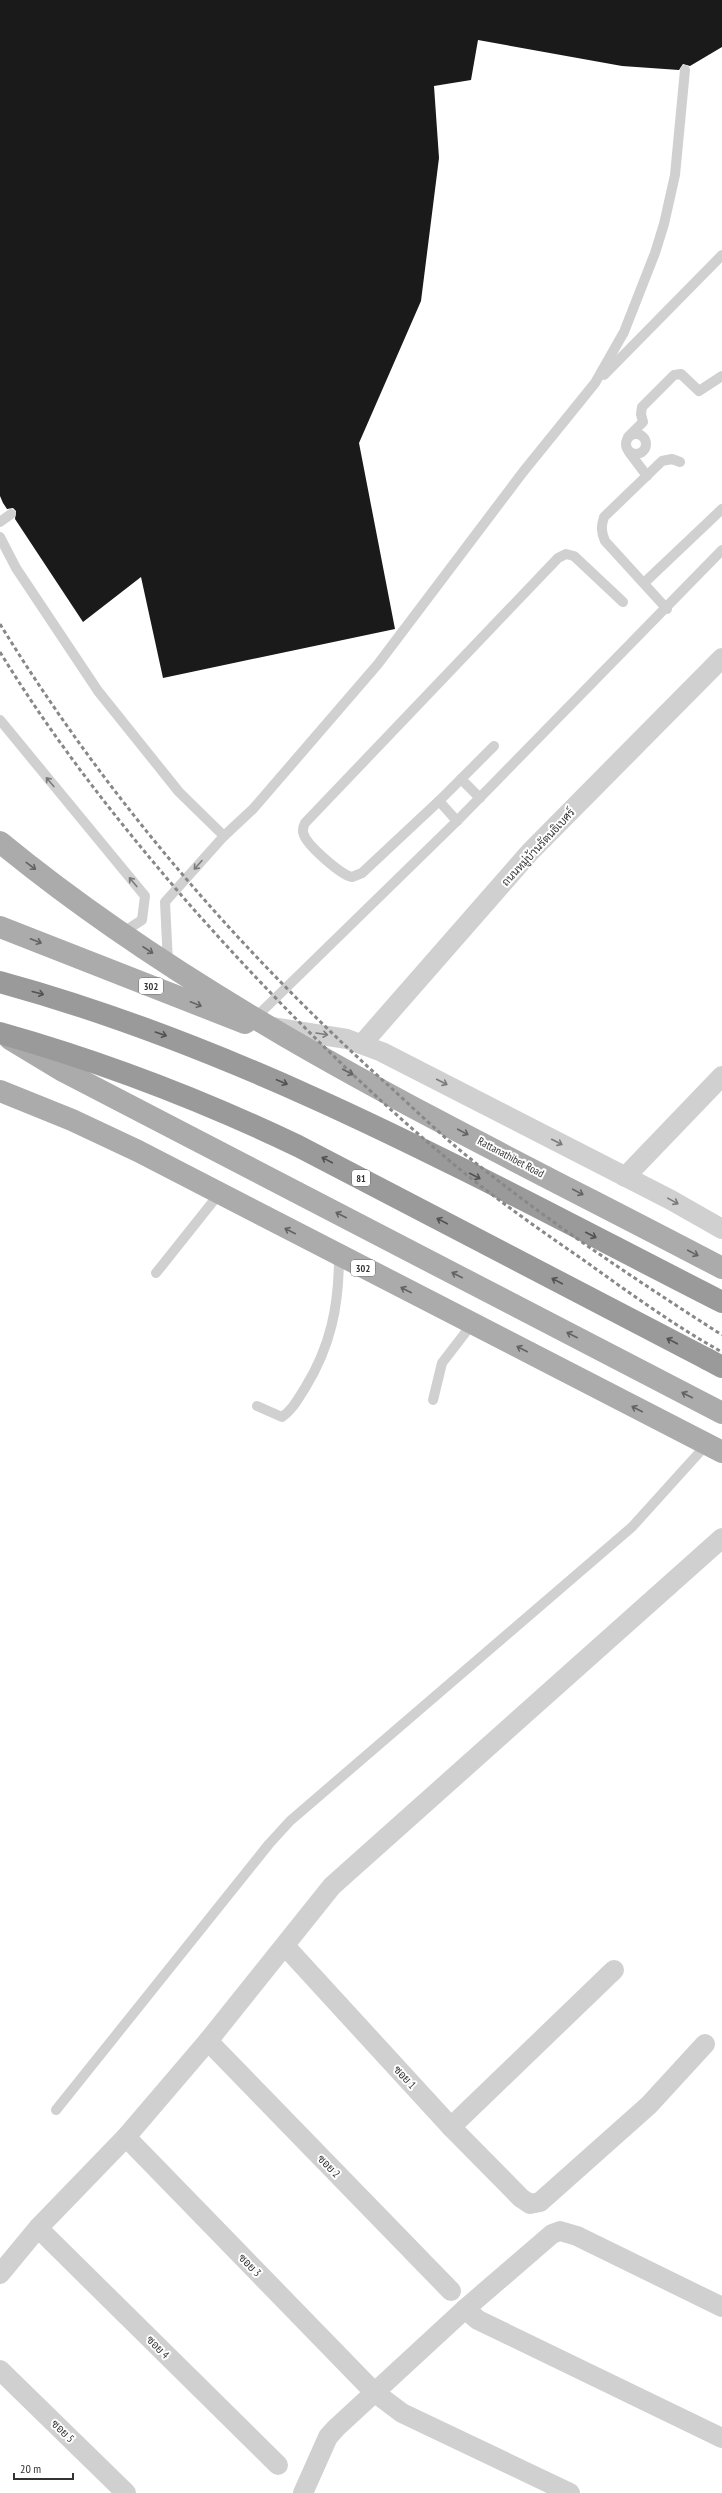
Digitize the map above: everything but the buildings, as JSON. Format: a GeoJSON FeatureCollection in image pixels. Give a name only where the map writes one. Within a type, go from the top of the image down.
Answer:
{"type":"FeatureCollection","features":[{"type":"Feature","properties":{"kind":"highway"},"geometry":{"type":"LineString","coordinates":[[0,982],[44,994],[167,1036],[294,1088],[390,1134],[722,1302]]}},
{"type":"Feature","properties":{"kind":"highway","name":"81"},"geometry":{"type":"LineString","coordinates":[[0,1033],[98,1063],[244,1120],[298,1146],[714,1363]]}},
{"type":"Feature","properties":{"kind":"main road"},"geometry":{"type":"LineString","coordinates":[[0,842],[122,933],[301,1046]]}},
{"type":"Feature","properties":{"kind":"main road","name":"302"},"geometry":{"type":"LineString","coordinates":[[0,927],[301,1046]]}},
{"type":"Feature","properties":{"kind":"main road"},"geometry":{"type":"LineString","coordinates":[[0,1033],[70,1075],[722,1413]]}},
{"type":"Feature","properties":{"kind":"main road","name":"Rattanathibet Road"},"geometry":{"type":"LineString","coordinates":[[301,1046],[722,1268]]}},
{"type":"Feature","properties":{"kind":"main road","name":"302"},"geometry":{"type":"LineString","coordinates":[[0,1091],[72,1120],[138,1151],[339,1256],[715,1448]]}},
{"type":"Feature","properties":{"kind":"street","name":"ถนนหมู่บ้านรัตนธิเบศร์"},"geometry":{"type":"LineString","coordinates":[[362,1044],[530,852],[722,658]]}},
{"type":"Feature","properties":{"kind":"street"},"geometry":{"type":"LineString","coordinates":[[262,1022],[324,1034],[362,1044],[382,1052],[625,1177],[722,1229]]}},
{"type":"Feature","properties":{"kind":"street"},"geometry":{"type":"LineString","coordinates":[[625,1177],[722,1076]]}},
{"type":"Feature","properties":{"kind":"street"},"geometry":{"type":"LineString","coordinates":[[0,2274],[38,2228],[126,2137],[208,2041],[332,1886],[722,1538]]}},
{"type":"Feature","properties":{"kind":"street","name":"ซอย 1"},"geometry":{"type":"LineString","coordinates":[[285,1946],[451,2127],[530,2204],[540,2202],[649,2105],[705,2044]]}},
{"type":"Feature","properties":{"kind":"street"},"geometry":{"type":"LineString","coordinates":[[451,2127],[614,1970]]}},
{"type":"Feature","properties":{"kind":"street","name":"ซอย 2"},"geometry":{"type":"LineString","coordinates":[[208,2041],[451,2292]]}},
{"type":"Feature","properties":{"kind":"street","name":"ซอย 3"},"geometry":{"type":"LineString","coordinates":[[126,2137],[374,2392],[402,2413],[570,2493]]}},
{"type":"Feature","properties":{"kind":"street","name":"ซอย 4"},"geometry":{"type":"LineString","coordinates":[[38,2228],[278,2466]]}},
{"type":"Feature","properties":{"kind":"street"},"geometry":{"type":"LineString","coordinates":[[303,2493],[328,2437],[374,2392],[465,2309],[552,2234],[560,2231],[586,2239],[722,2307]]}},
{"type":"Feature","properties":{"kind":"street"},"geometry":{"type":"LineString","coordinates":[[465,2309],[478,2320],[722,2438]]}},
{"type":"Feature","properties":{"kind":"street","name":"ซอย 5"},"geometry":{"type":"LineString","coordinates":[[0,2370],[126,2493]]}},
{"type":"Feature","properties":{"kind":"lane"},"geometry":{"type":"LineString","coordinates":[[595,383],[624,332],[655,253],[664,224],[675,175],[685,70]]}},
{"type":"Feature","properties":{"kind":"lane"},"geometry":{"type":"LineString","coordinates":[[168,963],[165,902],[224,836],[253,809],[378,664],[523,472],[595,383],[722,255]]}},
{"type":"Feature","properties":{"kind":"lane"},"geometry":{"type":"LineString","coordinates":[[646,476],[629,452],[625,443],[628,437],[643,422],[641,414],[642,407],[674,375],[681,374],[686,376],[699,391],[722,376]]}},
{"type":"Feature","properties":{"kind":"lane"},"geometry":{"type":"LineString","coordinates":[[628,437],[637,434],[643,437],[646,443],[642,452],[635,454],[629,452]]}},
{"type":"Feature","properties":{"kind":"lane"},"geometry":{"type":"LineString","coordinates":[[667,609],[605,541],[602,528],[604,517],[662,461],[672,459],[680,462]]}},
{"type":"Feature","properties":{"kind":"lane"},"geometry":{"type":"LineString","coordinates":[[644,583],[722,509]]}},
{"type":"Feature","properties":{"kind":"lane"},"geometry":{"type":"LineString","coordinates":[[0,522],[11,514]]}},
{"type":"Feature","properties":{"kind":"lane"},"geometry":{"type":"LineString","coordinates":[[0,537],[16,568],[98,691],[179,792],[224,836]]}},
{"type":"Feature","properties":{"kind":"lane"},"geometry":{"type":"LineString","coordinates":[[262,1022],[457,821],[667,609],[722,550]]}},
{"type":"Feature","properties":{"kind":"lane"},"geometry":{"type":"LineString","coordinates":[[494,746],[439,801],[362,873],[356,876],[342,874],[306,839],[302,831],[305,823],[558,558],[566,554],[574,556],[623,602]]}},
{"type":"Feature","properties":{"kind":"lane"},"geometry":{"type":"LineString","coordinates":[[0,720],[145,896],[142,920],[122,933]]}},
{"type":"Feature","properties":{"kind":"lane"},"geometry":{"type":"LineString","coordinates":[[461,779],[480,798]]}},
{"type":"Feature","properties":{"kind":"lane"},"geometry":{"type":"LineString","coordinates":[[439,801],[457,821]]}},
{"type":"Feature","properties":{"kind":"lane"},"geometry":{"type":"LineString","coordinates":[[156,1273],[219,1194]]}},
{"type":"Feature","properties":{"kind":"lane"},"geometry":{"type":"LineString","coordinates":[[257,1406],[282,1417],[291,1410],[320,1365],[336,1311],[339,1288],[339,1256]]}},
{"type":"Feature","properties":{"kind":"lane"},"geometry":{"type":"LineString","coordinates":[[433,1400],[442,1363],[472,1324]]}},
{"type":"Feature","properties":{"kind":"lane"},"geometry":{"type":"LineString","coordinates":[[56,2110],[269,1844],[290,1821],[632,1527],[715,1448]]}},
{"type":"Feature","properties":{"kind":"railway"},"geometry":{"type":"LineString","coordinates":[[0,624],[41,688],[84,750],[130,811],[228,926],[280,981],[443,1136],[493,1177],[589,1247],[722,1335]]}},
{"type":"Feature","properties":{"kind":"railway"},"geometry":{"type":"LineString","coordinates":[[0,652],[62,745],[152,861],[240,961],[343,1065],[414,1130],[499,1200],[650,1307],[686,1331],[722,1352]]}}]}
